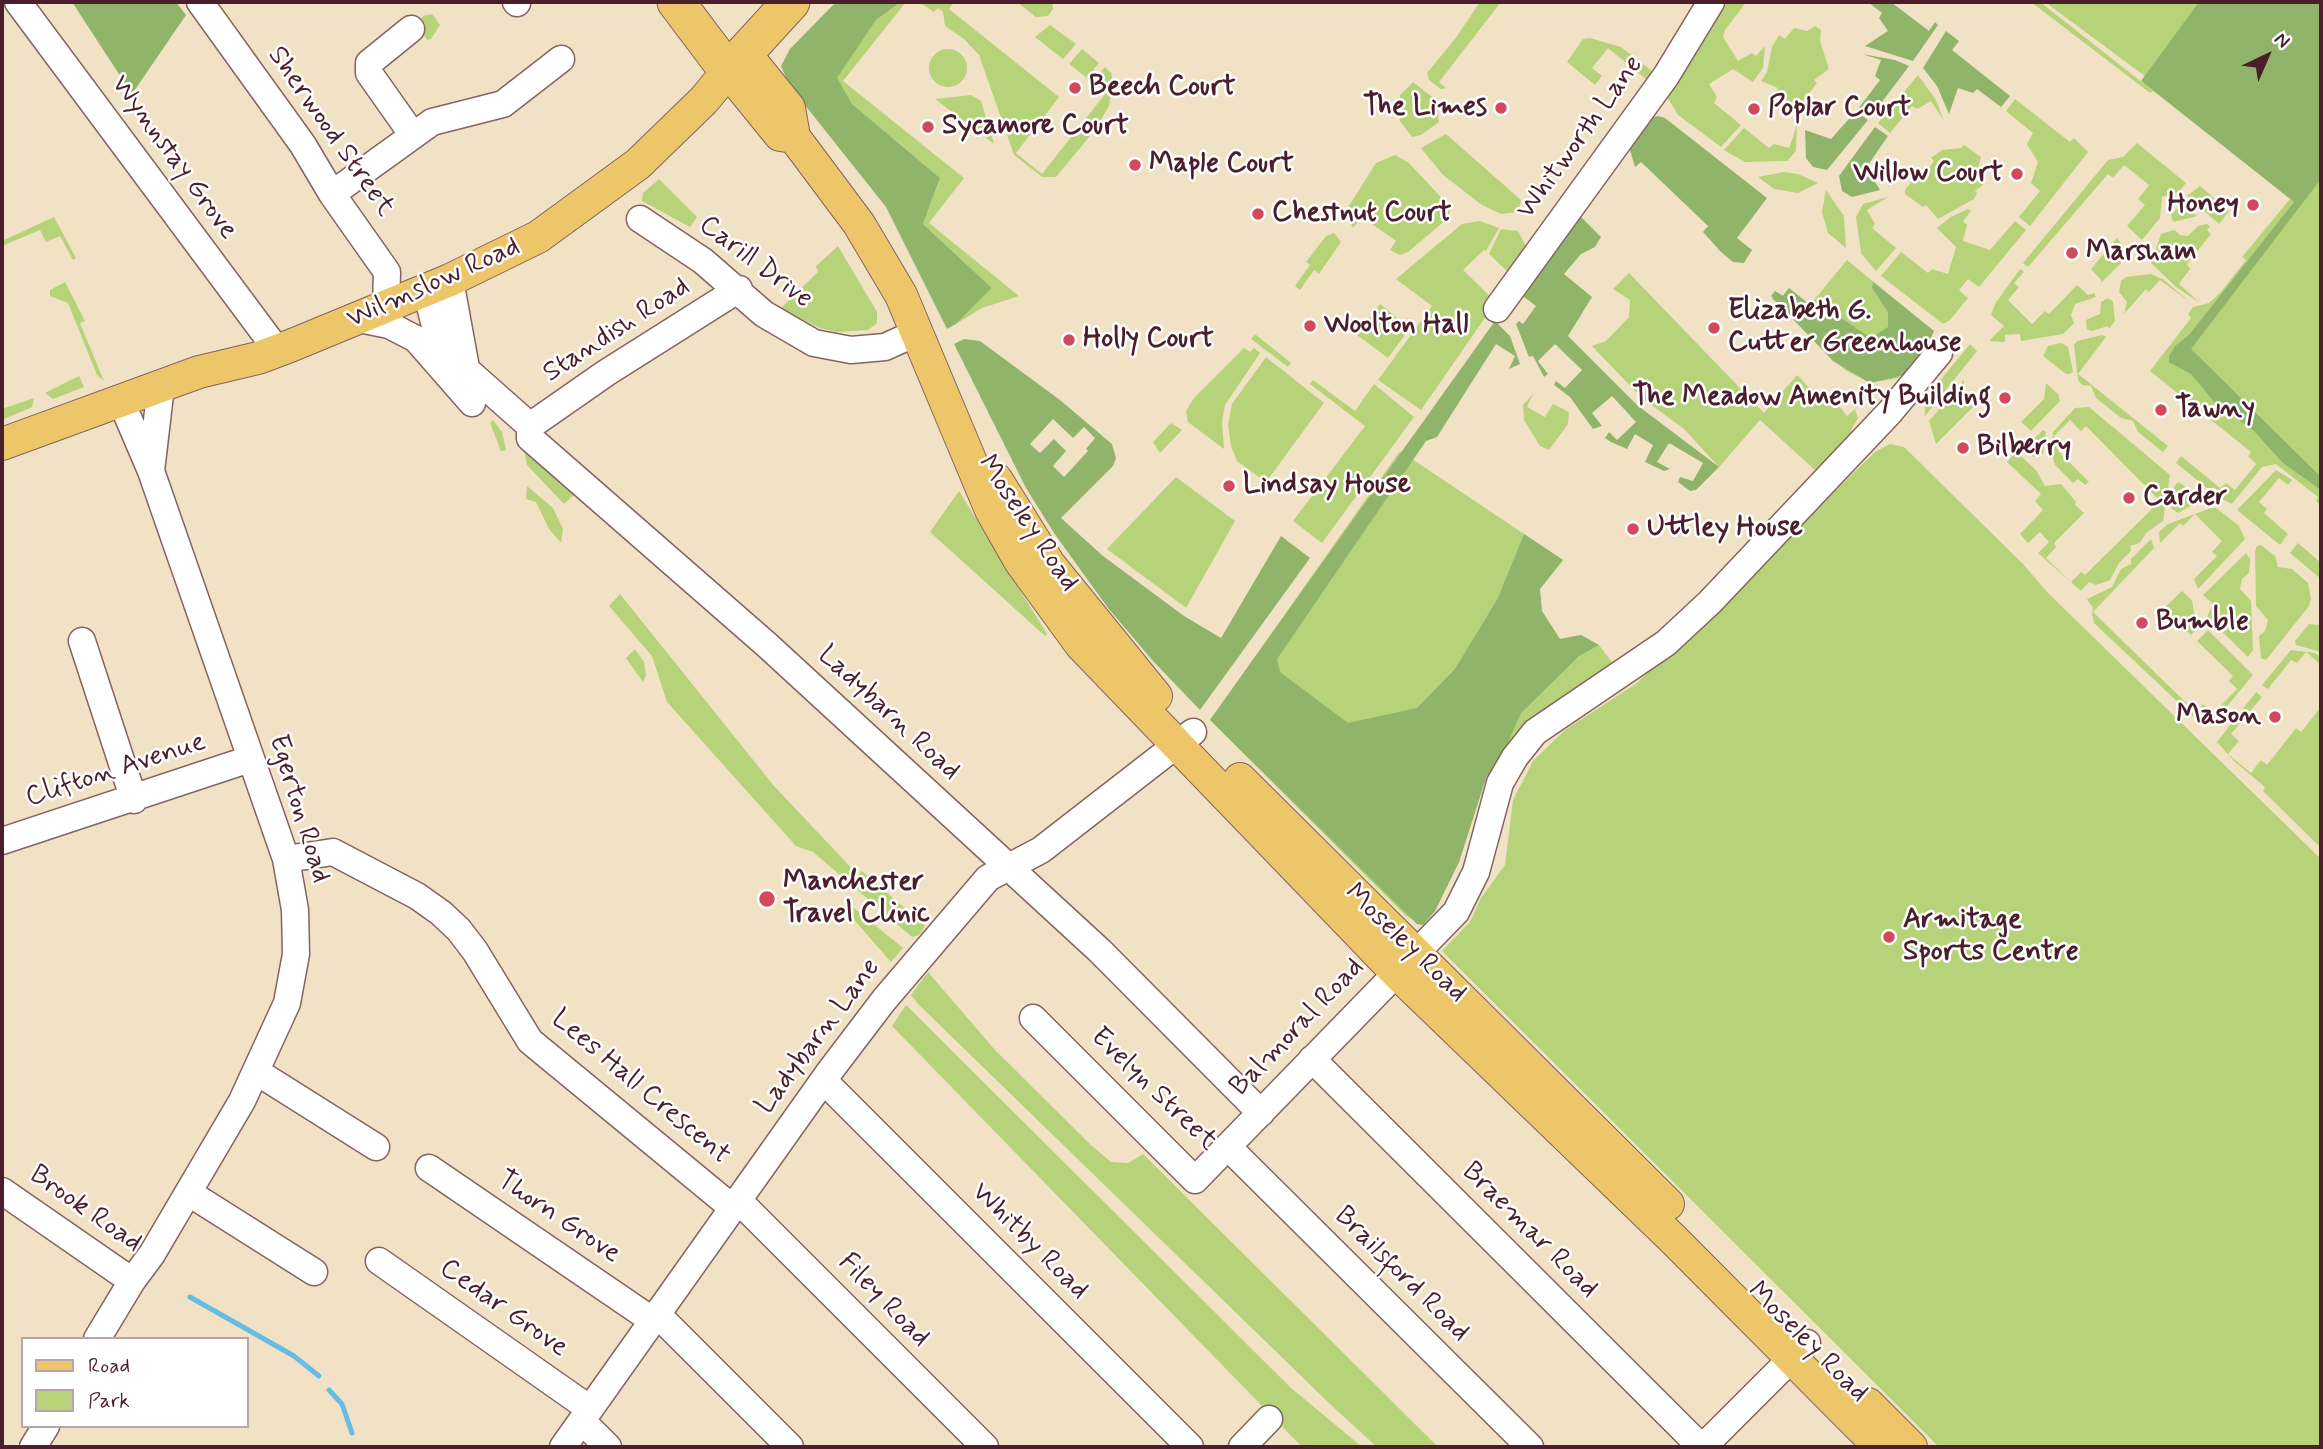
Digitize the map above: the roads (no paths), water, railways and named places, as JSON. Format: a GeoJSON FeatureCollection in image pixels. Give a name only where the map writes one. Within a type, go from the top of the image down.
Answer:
{"type":"FeatureCollection","features":[{"type":"Feature","properties":{"kind":"highway"},"geometry":{"type":"LineString","coordinates":[[676,2],[736,61]]}},
{"type":"Feature","properties":{"kind":"highway"},"geometry":{"type":"LineString","coordinates":[[701,2],[736,61]]}},
{"type":"Feature","properties":{"kind":"highway","name":"Wilmslow Road"},"geometry":{"type":"LineString","coordinates":[[736,61],[791,2]]}},
{"type":"Feature","properties":{"kind":"main road","name":"Wilmslow Road"},"geometry":{"type":"LineString","coordinates":[[2,444],[199,372],[277,350],[438,285],[538,237],[638,164],[704,100],[736,61]]}},
{"type":"Feature","properties":{"kind":"main road","name":"Moseley Road"},"geometry":{"type":"LineString","coordinates":[[736,61],[780,135],[794,137],[859,224],[901,295],[946,401],[1049,564],[1186,739],[1405,963],[1800,1350],[1911,1447]]}},
{"type":"Feature","properties":{"kind":"main road","name":"Moseley Road"},"geometry":{"type":"LineString","coordinates":[[1800,1350],[1881,1447]]}},
{"type":"Feature","properties":{"kind":"street","name":"Wynnstay Grove"},"geometry":{"type":"LineString","coordinates":[[18,2],[277,350]]}},
{"type":"Feature","properties":{"kind":"street","name":"Sherwood Street"},"geometry":{"type":"LineString","coordinates":[[200,2],[303,145],[331,194],[387,272],[373,312]]}},
{"type":"Feature","properties":{"kind":"street","name":"Whitworth Lane"},"geometry":{"type":"LineString","coordinates":[[1497,309],[1666,76],[1711,2]]}},
{"type":"Feature","properties":{"kind":"street"},"geometry":{"type":"LineString","coordinates":[[411,29],[369,63],[369,73],[412,134]]}},
{"type":"Feature","properties":{"kind":"street"},"geometry":{"type":"LineString","coordinates":[[331,194],[432,122],[503,104],[561,59]]}},
{"type":"Feature","properties":{"kind":"street","name":"Carill Drive"},"geometry":{"type":"LineString","coordinates":[[640,219],[690,252],[739,289],[764,314],[790,332],[832,348],[851,350],[885,347],[918,332]]}},
{"type":"Feature","properties":{"kind":"street"},"geometry":{"type":"LineString","coordinates":[[438,285],[468,372],[472,403]]}},
{"type":"Feature","properties":{"kind":"street"},"geometry":{"type":"LineString","coordinates":[[438,285],[435,326],[472,403]]}},
{"type":"Feature","properties":{"kind":"street","name":"Standish Road"},"geometry":{"type":"LineString","coordinates":[[530,426],[606,373],[739,289]]}},
{"type":"Feature","properties":{"kind":"street"},"geometry":{"type":"LineString","coordinates":[[373,312],[389,325],[416,339],[472,403]]}},
{"type":"Feature","properties":{"kind":"street","name":"Balmoral Road"},"geometry":{"type":"LineString","coordinates":[[1228,1147],[1456,912],[1471,884],[1500,783],[1515,757],[1535,732],[1666,643],[1710,602],[1890,412],[1939,353]]}},
{"type":"Feature","properties":{"kind":"street","name":"Ladybarn Road"},"geometry":{"type":"LineString","coordinates":[[468,372],[530,426],[530,438],[767,645],[1100,951],[1261,1112]]}},
{"type":"Feature","properties":{"kind":"street","name":"Egerton Road"},"geometry":{"type":"LineString","coordinates":[[150,471],[161,386]]}},
{"type":"Feature","properties":{"kind":"street","name":"Egerton Road"},"geometry":{"type":"LineString","coordinates":[[109,1334],[132,1281],[152,1254],[189,1193],[257,1072],[287,1003],[294,966],[295,910],[286,859],[150,471],[121,401]]}},
{"type":"Feature","properties":{"kind":"street"},"geometry":{"type":"LineString","coordinates":[[93,648],[134,800]]}},
{"type":"Feature","properties":{"kind":"street","name":"Ladybarn Lane"},"geometry":{"type":"LineString","coordinates":[[563,1447],[734,1204],[884,1000],[988,878],[1041,850],[1115,790],[1186,739]]}},
{"type":"Feature","properties":{"kind":"street","name":"Clifton Avenue"},"geometry":{"type":"LineString","coordinates":[[2,841],[134,800],[250,759]]}},
{"type":"Feature","properties":{"kind":"street","name":"Lees Hall Crescent"},"geometry":{"type":"LineString","coordinates":[[286,859],[333,852],[416,896],[441,913],[475,951],[530,1041],[723,1200],[734,1204]]}},
{"type":"Feature","properties":{"kind":"street","name":"Evelyn Street"},"geometry":{"type":"LineString","coordinates":[[1033,1018],[1195,1181],[1228,1147]]}},
{"type":"Feature","properties":{"kind":"street","name":"Braemar Road"},"geometry":{"type":"LineString","coordinates":[[1312,1059],[1702,1447]]}},
{"type":"Feature","properties":{"kind":"street"},"geometry":{"type":"LineString","coordinates":[[257,1072],[376,1147]]}},
{"type":"Feature","properties":{"kind":"street","name":"Whitby Road"},"geometry":{"type":"LineString","coordinates":[[824,1081],[1190,1447]]}},
{"type":"Feature","properties":{"kind":"street","name":"Brailsford Road"},"geometry":{"type":"LineString","coordinates":[[1228,1147],[1531,1447]]}},
{"type":"Feature","properties":{"kind":"street","name":"Thorn Grove"},"geometry":{"type":"LineString","coordinates":[[429,1168],[653,1319],[665,1322],[790,1447]]}},
{"type":"Feature","properties":{"kind":"street","name":"Brook Road"},"geometry":{"type":"LineString","coordinates":[[2,1191],[132,1281]]}},
{"type":"Feature","properties":{"kind":"street"},"geometry":{"type":"LineString","coordinates":[[189,1193],[314,1272]]}},
{"type":"Feature","properties":{"kind":"street","name":"Filey Road"},"geometry":{"type":"LineString","coordinates":[[734,1204],[746,1208],[985,1447]]}},
{"type":"Feature","properties":{"kind":"street","name":"Cedar Grove"},"geometry":{"type":"LineString","coordinates":[[379,1261],[586,1415],[608,1447]]}},
{"type":"Feature","properties":{"kind":"street"},"geometry":{"type":"LineString","coordinates":[[1702,1447],[1800,1350]]}},
{"type":"Feature","properties":{"kind":"street"},"geometry":{"type":"LineString","coordinates":[[1242,1447],[1269,1419]]}},
{"type":"Feature","properties":{"kind":"waterway"},"geometry":{"type":"LineString","coordinates":[[190,1297],[294,1356],[319,1376]]}},
{"type":"Feature","properties":{"kind":"waterway"},"geometry":{"type":"LineString","coordinates":[[329,1390],[342,1404],[352,1433]]}},
{"type":"Feature","properties":{"kind":"place","name":"Beech Court"},"geometry":{"type":"Point","coordinates":[1075,88]}},
{"type":"Feature","properties":{"kind":"place","name":"The Limes"},"geometry":{"type":"Point","coordinates":[1501,108]}},
{"type":"Feature","properties":{"kind":"place","name":"Poplar Court"},"geometry":{"type":"Point","coordinates":[1754,109]}},
{"type":"Feature","properties":{"kind":"place","name":"Sycamore Court"},"geometry":{"type":"Point","coordinates":[928,127]}},
{"type":"Feature","properties":{"kind":"place","name":"Maple Court"},"geometry":{"type":"Point","coordinates":[1135,165]}},
{"type":"Feature","properties":{"kind":"place","name":"Willow Court"},"geometry":{"type":"Point","coordinates":[2017,174]}},
{"type":"Feature","properties":{"kind":"place","name":"Honey"},"geometry":{"type":"Point","coordinates":[2253,205]}},
{"type":"Feature","properties":{"kind":"place","name":"Chestnut Court"},"geometry":{"type":"Point","coordinates":[1258,214]}},
{"type":"Feature","properties":{"kind":"place","name":"Marsham"},"geometry":{"type":"Point","coordinates":[2072,253]}},
{"type":"Feature","properties":{"kind":"place","name":"Woolton Hall"},"geometry":{"type":"Point","coordinates":[1310,326]}},
{"type":"Feature","properties":{"kind":"place","name":"Elizabeth G. Cutter Greenhouse"},"geometry":{"type":"Point","coordinates":[1714,328]}},
{"type":"Feature","properties":{"kind":"place","name":"Holly Court"},"geometry":{"type":"Point","coordinates":[1069,340]}},
{"type":"Feature","properties":{"kind":"place","name":"The Meadow Amenity Building"},"geometry":{"type":"Point","coordinates":[2005,398]}},
{"type":"Feature","properties":{"kind":"place","name":"Tawny"},"geometry":{"type":"Point","coordinates":[2161,410]}},
{"type":"Feature","properties":{"kind":"place","name":"Bilberry"},"geometry":{"type":"Point","coordinates":[1963,448]}},
{"type":"Feature","properties":{"kind":"place","name":"Lindsay House"},"geometry":{"type":"Point","coordinates":[1229,486]}},
{"type":"Feature","properties":{"kind":"place","name":"Carder"},"geometry":{"type":"Point","coordinates":[2129,498]}},
{"type":"Feature","properties":{"kind":"place","name":"Uttley House"},"geometry":{"type":"Point","coordinates":[1633,529]}},
{"type":"Feature","properties":{"kind":"place","name":"Bumble"},"geometry":{"type":"Point","coordinates":[2142,623]}},
{"type":"Feature","properties":{"kind":"place","name":"Mason"},"geometry":{"type":"Point","coordinates":[2275,717]}},
{"type":"Feature","properties":{"kind":"place","name":"Manchester Travel Clinic"},"geometry":{"type":"Point","coordinates":[767,899]}},
{"type":"Feature","properties":{"kind":"place","name":"Armitage Sports Centre"},"geometry":{"type":"Point","coordinates":[1889,937]}}]}
